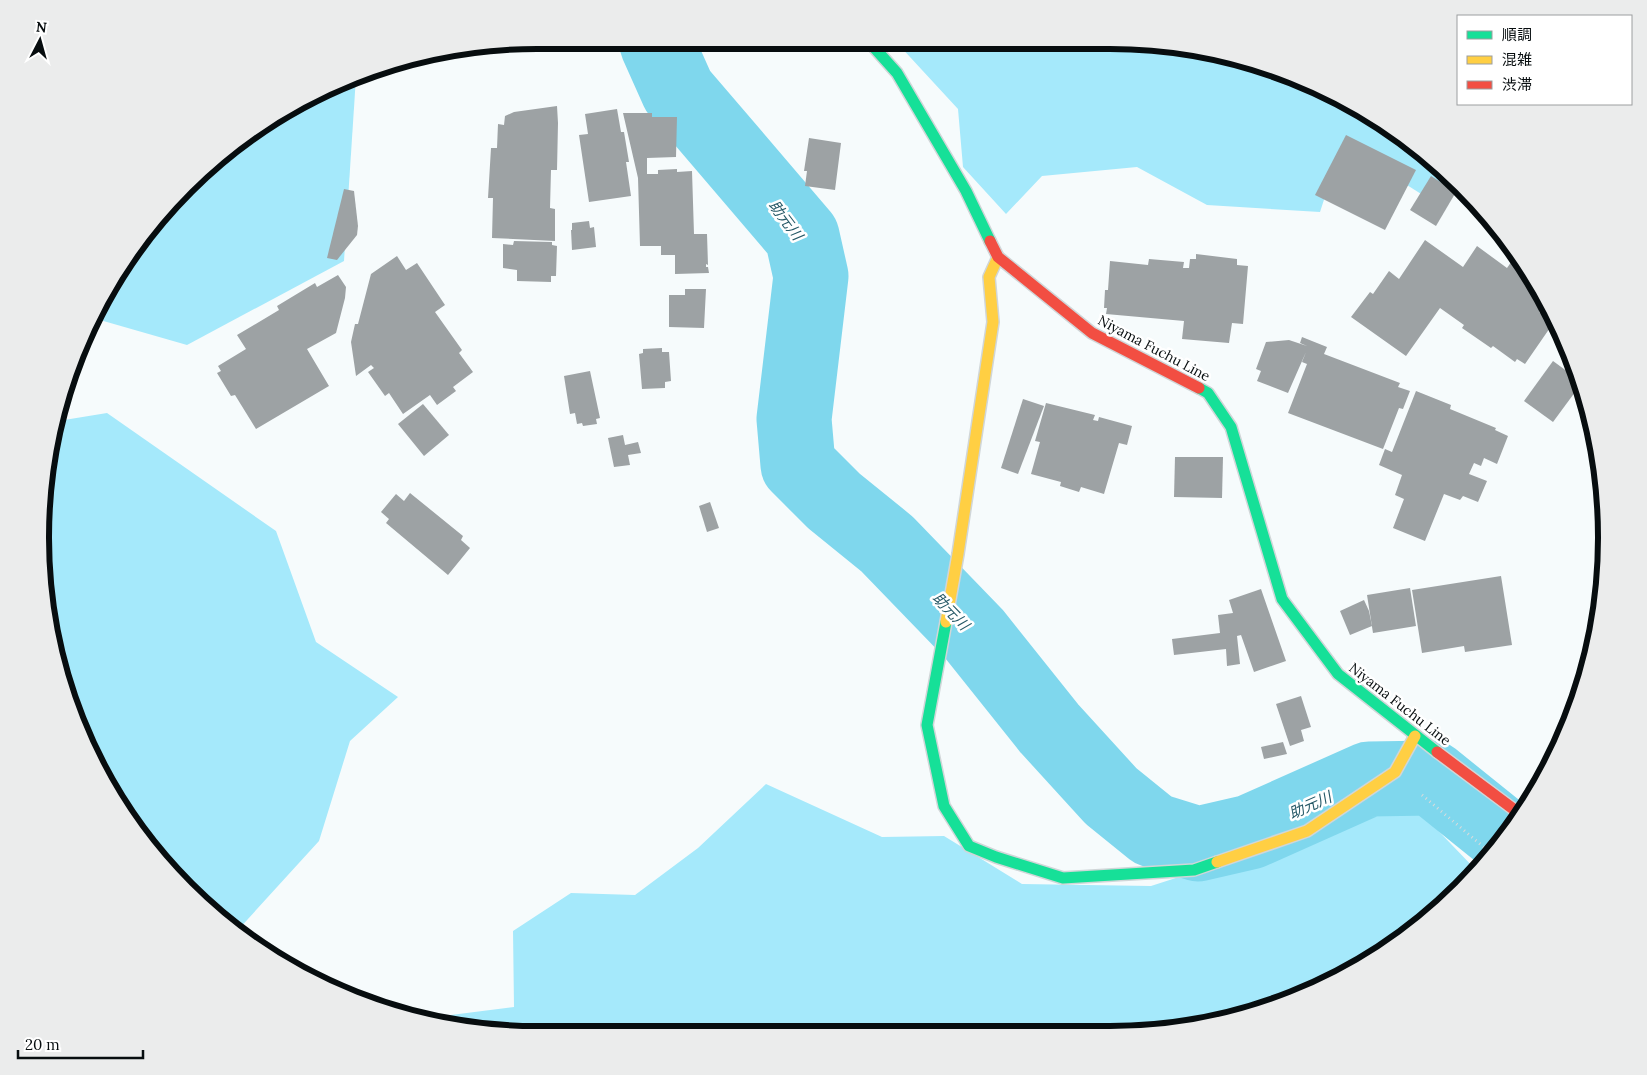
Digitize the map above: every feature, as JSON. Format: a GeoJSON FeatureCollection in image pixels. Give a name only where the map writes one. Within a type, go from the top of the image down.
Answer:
{"type":"FeatureCollection","features":[{"type":"Feature","properties":{"kind":"street","name":"Niyama Fuchu Line"},"geometry":{"type":"LineString","coordinates":[[875,49],[897,73],[966,191],[998,257],[1092,333],[1208,393],[1231,427],[1282,599],[1338,674],[1415,736],[1515,810]]}},
{"type":"Feature","properties":{"kind":"street"},"geometry":{"type":"LineString","coordinates":[[998,257],[989,277],[993,322],[958,554],[927,725],[944,806],[969,846],[996,857],[1063,878],[1194,870],[1307,831],[1395,772],[1415,736]]}},
{"type":"Feature","properties":{"kind":"path"},"geometry":{"type":"LineString","coordinates":[[1395,772],[1486,849]]}},
{"type":"Feature","properties":{"kind":"shaded area"},"geometry":{"type":"Polygon","coordinates":[[[903,49],[1110,49],[1173,53],[1205,58],[1267,75],[1326,99],[1381,131],[1432,170],[1453,190],[1437,204],[1342,144],[1320,212],[1207,205],[1137,167],[1042,176],[1006,214],[963,167],[958,109],[903,49]]]}},
{"type":"Feature","properties":{"kind":"shaded area"},"geometry":{"type":"Polygon","coordinates":[[[356,84],[344,261],[187,345],[100,320],[131,266],[150,240],[170,215],[215,170],[266,131],[293,114],[356,84]]]}},
{"type":"Feature","properties":{"kind":"shaded area"},"geometry":{"type":"Polygon","coordinates":[[[107,413],[276,531],[316,642],[398,697],[350,741],[319,841],[241,926],[215,905],[170,860],[131,809],[99,754],[75,695],[58,633],[50,569],[50,506],[53,474],[63,420],[107,413]]]}},
{"type":"Feature","properties":{"kind":"shaded area"},"geometry":{"type":"Polygon","coordinates":[[[766,784],[882,837],[944,836],[1022,884],[1151,886],[1340,825],[1399,790],[1472,866],[1432,905],[1407,925],[1354,961],[1326,976],[1297,989],[1236,1010],[1173,1022],[1110,1026],[538,1026],[474,1022],[439,1016],[514,1007],[513,931],[571,893],[635,895],[698,848],[766,784]]]}},
{"type":"Feature","properties":{"kind":"building"},"geometry":{"type":"Polygon","coordinates":[[[557,106],[557,170],[551,170],[550,208],[555,209],[555,241],[492,238],[493,198],[488,198],[491,148],[497,148],[498,124],[504,125],[505,116],[514,112],[557,106]]]}},
{"type":"Feature","properties":{"kind":"building"},"geometry":{"type":"Polygon","coordinates":[[[617,109],[621,132],[624,132],[629,162],[626,162],[631,196],[589,202],[579,135],[588,134],[585,114],[617,109]]]}},
{"type":"Feature","properties":{"kind":"building"},"geometry":{"type":"Polygon","coordinates":[[[623,113],[652,113],[652,117],[677,117],[676,157],[647,158],[647,174],[658,174],[658,170],[677,169],[677,172],[692,171],[694,234],[707,234],[708,265],[706,264],[706,267],[708,267],[709,273],[675,274],[675,255],[661,255],[661,246],[640,246],[638,178],[623,113]]]}},
{"type":"Feature","properties":{"kind":"building"},"geometry":{"type":"Polygon","coordinates":[[[1346,135],[1416,170],[1385,230],[1315,195],[1346,135]]]}},
{"type":"Feature","properties":{"kind":"building"},"geometry":{"type":"Polygon","coordinates":[[[809,138],[841,143],[835,190],[805,186],[807,171],[804,171],[809,138]]]}},
{"type":"Feature","properties":{"kind":"building"},"geometry":{"type":"Polygon","coordinates":[[[1431,176],[1456,193],[1436,226],[1410,210],[1431,176]]]}},
{"type":"Feature","properties":{"kind":"building"},"geometry":{"type":"Polygon","coordinates":[[[344,189],[354,191],[358,226],[357,235],[337,260],[327,258],[344,189]]]}},
{"type":"Feature","properties":{"kind":"building"},"geometry":{"type":"Polygon","coordinates":[[[589,221],[590,228],[594,227],[596,247],[572,250],[572,223],[589,221]]]}},
{"type":"Feature","properties":{"kind":"building"},"geometry":{"type":"Polygon","coordinates":[[[1425,240],[1463,267],[1477,246],[1507,268],[1512,261],[1541,309],[1539,312],[1546,316],[1551,327],[1525,364],[1517,359],[1515,362],[1493,346],[1491,348],[1462,328],[1464,325],[1440,308],[1406,356],[1351,317],[1370,292],[1373,294],[1389,271],[1399,279],[1425,240]]]}},
{"type":"Feature","properties":{"kind":"building"},"geometry":{"type":"Polygon","coordinates":[[[514,241],[552,242],[552,245],[557,246],[556,276],[551,276],[551,282],[517,281],[517,270],[503,268],[503,244],[513,245],[514,241]]]}},
{"type":"Feature","properties":{"kind":"building"},"geometry":{"type":"Polygon","coordinates":[[[1196,254],[1237,259],[1237,265],[1248,266],[1243,324],[1232,323],[1229,343],[1182,339],[1184,321],[1106,314],[1107,308],[1104,308],[1105,290],[1108,290],[1110,261],[1148,265],[1149,259],[1184,262],[1183,268],[1189,268],[1190,259],[1196,259],[1196,254]]]}},
{"type":"Feature","properties":{"kind":"building"},"geometry":{"type":"Polygon","coordinates":[[[397,256],[406,270],[417,263],[445,305],[435,312],[462,350],[459,353],[473,372],[453,387],[456,391],[437,405],[430,395],[403,414],[389,393],[385,396],[368,372],[374,368],[371,365],[356,376],[351,342],[355,324],[358,324],[371,274],[397,256]]]}},
{"type":"Feature","properties":{"kind":"building"},"geometry":{"type":"Polygon","coordinates":[[[338,275],[346,287],[336,333],[307,349],[329,386],[256,429],[235,395],[231,396],[217,373],[221,371],[218,366],[246,349],[237,335],[279,310],[277,306],[315,283],[317,287],[338,275]]]}},
{"type":"Feature","properties":{"kind":"building"},"geometry":{"type":"Polygon","coordinates":[[[685,289],[706,289],[704,328],[669,327],[669,295],[685,295],[685,289]]]}},
{"type":"Feature","properties":{"kind":"building"},"geometry":{"type":"Polygon","coordinates":[[[1302,337],[1327,347],[1324,354],[1400,383],[1398,387],[1410,391],[1403,409],[1399,408],[1383,449],[1288,413],[1307,364],[1302,362],[1306,352],[1288,393],[1257,381],[1261,371],[1256,369],[1266,342],[1289,340],[1307,346],[1300,343],[1302,337]]]}},
{"type":"Feature","properties":{"kind":"building"},"geometry":{"type":"Polygon","coordinates":[[[662,348],[662,352],[669,352],[671,381],[665,382],[665,388],[642,389],[639,354],[643,353],[643,349],[662,348]]]}},
{"type":"Feature","properties":{"kind":"building"},"geometry":{"type":"Polygon","coordinates":[[[1553,361],[1569,373],[1576,391],[1553,422],[1524,401],[1553,361]]]}},
{"type":"Feature","properties":{"kind":"building"},"geometry":{"type":"Polygon","coordinates":[[[590,371],[600,418],[596,419],[597,424],[583,426],[582,423],[577,424],[575,413],[570,414],[564,376],[590,371]]]}},
{"type":"Feature","properties":{"kind":"building"},"geometry":{"type":"Polygon","coordinates":[[[1416,391],[1451,405],[1450,409],[1496,428],[1495,430],[1508,436],[1497,464],[1484,458],[1481,466],[1474,463],[1469,474],[1487,481],[1478,502],[1463,496],[1460,500],[1444,494],[1425,541],[1393,528],[1404,499],[1395,495],[1402,475],[1379,465],[1385,449],[1392,452],[1416,391]]]}},
{"type":"Feature","properties":{"kind":"building"},"geometry":{"type":"Polygon","coordinates":[[[1023,399],[1044,406],[1018,474],[1001,468],[1023,399]]]}},
{"type":"Feature","properties":{"kind":"building"},"geometry":{"type":"Polygon","coordinates":[[[1046,403],[1095,415],[1093,420],[1098,421],[1099,417],[1132,426],[1127,445],[1119,443],[1104,494],[1081,487],[1079,492],[1060,486],[1061,482],[1031,474],[1040,442],[1035,441],[1046,403]]]}},
{"type":"Feature","properties":{"kind":"building"},"geometry":{"type":"Polygon","coordinates":[[[423,404],[449,435],[424,456],[398,424],[423,404]]]}},
{"type":"Feature","properties":{"kind":"building"},"geometry":{"type":"Polygon","coordinates":[[[623,435],[625,445],[638,442],[641,453],[628,455],[630,465],[614,467],[608,438],[623,435]]]}},
{"type":"Feature","properties":{"kind":"building"},"geometry":{"type":"Polygon","coordinates":[[[1175,457],[1223,457],[1222,498],[1174,497],[1175,457]]]}},
{"type":"Feature","properties":{"kind":"building"},"geometry":{"type":"Polygon","coordinates":[[[410,493],[463,536],[461,540],[470,548],[448,575],[386,523],[389,519],[381,512],[396,494],[404,501],[410,493]]]}},
{"type":"Feature","properties":{"kind":"building"},"geometry":{"type":"Polygon","coordinates":[[[710,502],[719,528],[707,532],[699,506],[710,502]]]}},
{"type":"Feature","properties":{"kind":"building"},"geometry":{"type":"Polygon","coordinates":[[[1501,576],[1512,645],[1465,652],[1464,646],[1422,653],[1412,590],[1501,576]]]}},
{"type":"Feature","properties":{"kind":"building"},"geometry":{"type":"Polygon","coordinates":[[[1410,588],[1416,626],[1373,633],[1367,595],[1410,588]]]}},
{"type":"Feature","properties":{"kind":"building"},"geometry":{"type":"Polygon","coordinates":[[[1261,589],[1286,661],[1254,672],[1241,635],[1237,636],[1240,664],[1227,666],[1226,649],[1174,655],[1172,639],[1220,633],[1218,615],[1233,613],[1229,600],[1261,589]]]}},
{"type":"Feature","properties":{"kind":"building"},"geometry":{"type":"Polygon","coordinates":[[[1364,600],[1369,611],[1372,626],[1350,635],[1340,611],[1364,600]]]}},
{"type":"Feature","properties":{"kind":"building"},"geometry":{"type":"Polygon","coordinates":[[[1301,696],[1311,727],[1301,730],[1304,741],[1290,746],[1276,704],[1301,696]]]}},
{"type":"Feature","properties":{"kind":"building"},"geometry":{"type":"Polygon","coordinates":[[[1283,742],[1287,754],[1264,759],[1261,747],[1283,742]]]}},
{"type":"Feature","properties":{"kind":"waterway","name":"助元川"},"geometry":{"type":"LineString","coordinates":[[659,49],[678,91],[802,236],[811,276],[794,419],[798,465],[834,501],[887,544],[974,634],[1049,728],[1111,796],[1153,830],[1198,844],[1250,832],[1369,779],[1432,778],[1499,832]]}},
{"type":"Feature","properties":{"kind":"traffic: fast"},"geometry":{"type":"LineString","coordinates":[[875,49],[897,73],[966,191],[990,241]]}},
{"type":"Feature","properties":{"kind":"traffic: fast"},"geometry":{"type":"LineString","coordinates":[[1199,388],[1208,393],[1231,427],[1282,599],[1338,674],[1437,752]]}},
{"type":"Feature","properties":{"kind":"traffic: fast"},"geometry":{"type":"LineString","coordinates":[[946,622],[927,725],[944,806],[969,846],[996,857],[1063,878],[1194,870],[1217,862]]}},
{"type":"Feature","properties":{"kind":"traffic: slow"},"geometry":{"type":"LineString","coordinates":[[946,622],[993,322],[989,277],[998,257]]}},
{"type":"Feature","properties":{"kind":"traffic: slow"},"geometry":{"type":"LineString","coordinates":[[1217,862],[1307,831],[1395,772],[1415,736]]}},
{"type":"Feature","properties":{"kind":"traffic: jam"},"geometry":{"type":"LineString","coordinates":[[990,241],[998,257],[1092,333],[1199,388]]}},
{"type":"Feature","properties":{"kind":"traffic: jam"},"geometry":{"type":"LineString","coordinates":[[1437,752],[1515,810]]}}]}
